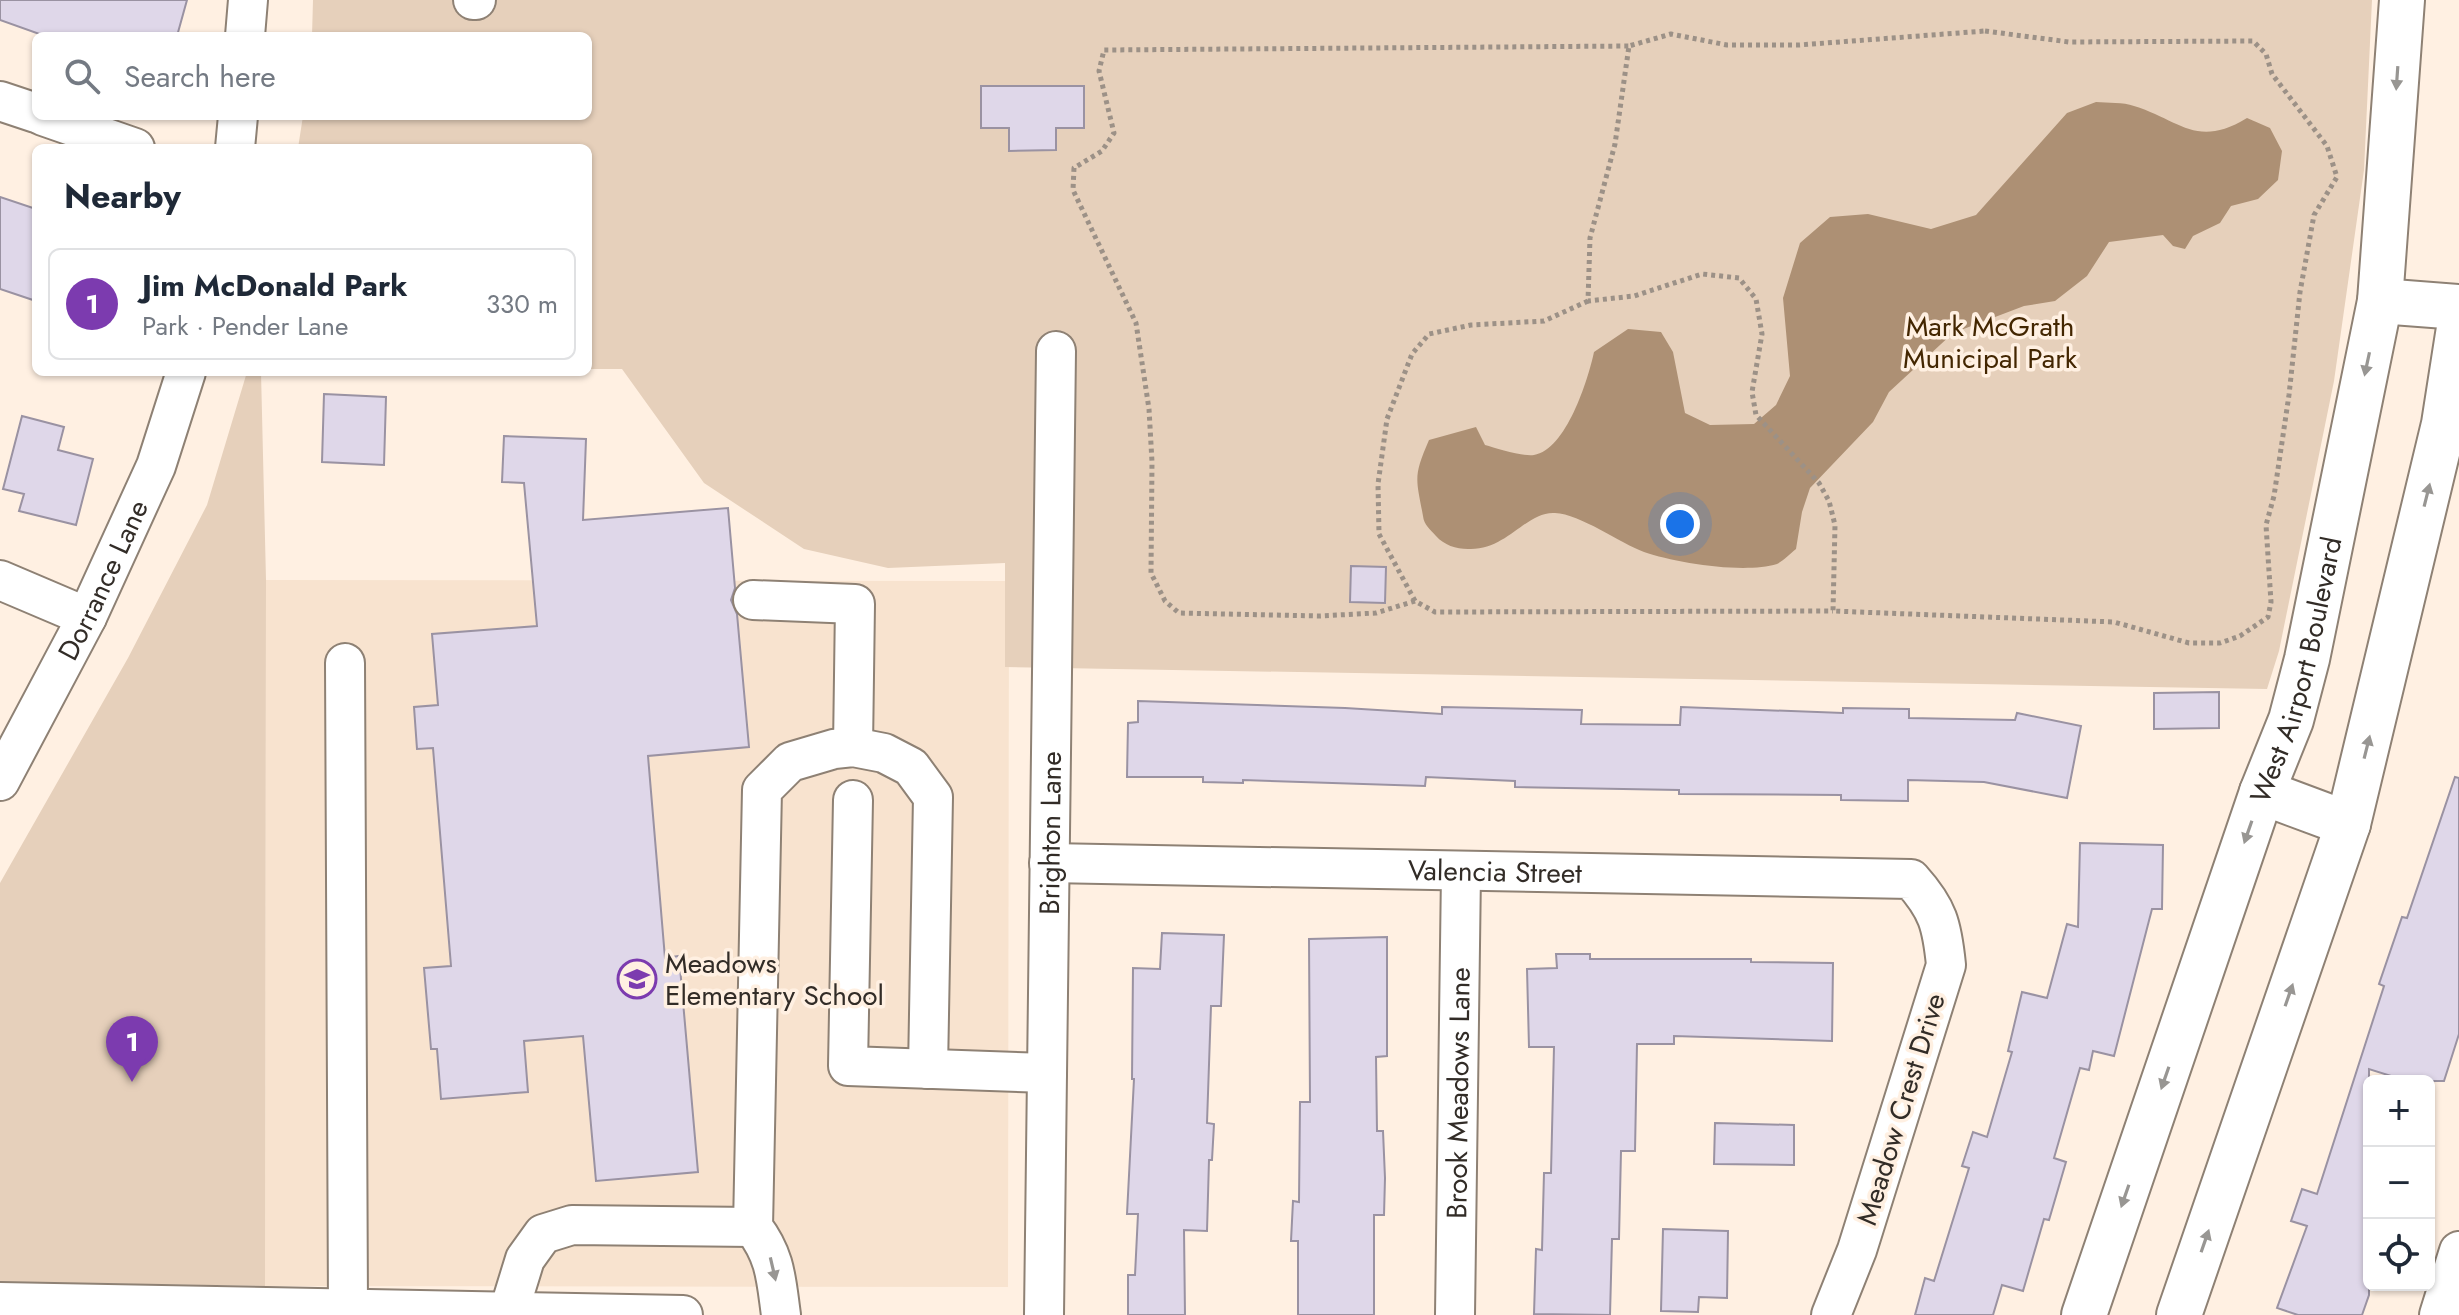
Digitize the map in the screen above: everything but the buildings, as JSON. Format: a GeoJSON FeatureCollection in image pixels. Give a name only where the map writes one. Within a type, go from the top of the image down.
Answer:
{"type":"FeatureCollection","features":[{"type":"Feature","properties":{"kind":"main road","name":"West Airport Boulevard"},"geometry":{"type":"LineString","coordinates":[[2084,1315],[2262,792],[2291,720],[2307,659],[2380,301],[2402,0]]}},
{"type":"Feature","properties":{"kind":"main road"},"geometry":{"type":"LineString","coordinates":[[2380,301],[2459,307]]}},
{"type":"Feature","properties":{"kind":"main road"},"geometry":{"type":"LineString","coordinates":[[2179,1315],[2348,824],[2444,424],[2459,328]]}},
{"type":"Feature","properties":{"kind":"main road"},"geometry":{"type":"LineString","coordinates":[[2262,792],[2348,824]]}},
{"type":"Feature","properties":{"kind":"street"},"geometry":{"type":"LineString","coordinates":[[245,32],[248,0]]}},
{"type":"Feature","properties":{"kind":"street"},"geometry":{"type":"LineString","coordinates":[[0,101],[32,112]]}},
{"type":"Feature","properties":{"kind":"street"},"geometry":{"type":"LineString","coordinates":[[54,120],[124,144]]}},
{"type":"Feature","properties":{"kind":"street"},"geometry":{"type":"LineString","coordinates":[[235,144],[238,120]]}},
{"type":"Feature","properties":{"kind":"street","name":"Brighton Lane"},"geometry":{"type":"LineString","coordinates":[[1044,1315],[1056,351]]}},
{"type":"Feature","properties":{"kind":"street","name":"Dorrance Lane"},"geometry":{"type":"LineString","coordinates":[[0,781],[87,617],[156,466],[185,376]]}},
{"type":"Feature","properties":{"kind":"street"},"geometry":{"type":"LineString","coordinates":[[0,580],[87,617]]}},
{"type":"Feature","properties":{"kind":"street"},"geometry":{"type":"LineString","coordinates":[[753,600],[855,604],[853,747]]}},
{"type":"Feature","properties":{"kind":"street"},"geometry":{"type":"LineString","coordinates":[[345,663],[348,1308]]}},
{"type":"Feature","properties":{"kind":"street"},"geometry":{"type":"LineString","coordinates":[[781,1315],[768,1247],[753,1227],[762,790],[790,762],[834,749],[853,747],[884,753],[911,767],[933,797],[928,1069]]}},
{"type":"Feature","properties":{"kind":"street"},"geometry":{"type":"LineString","coordinates":[[853,800],[848,1066],[1047,1073]]}},
{"type":"Feature","properties":{"kind":"street","name":"Valencia Street"},"geometry":{"type":"LineString","coordinates":[[1049,863],[1888,877],[1911,879],[1931,901]]}},
{"type":"Feature","properties":{"kind":"street","name":"Brook Meadows Lane"},"geometry":{"type":"LineString","coordinates":[[1455,1315],[1461,872]]}},
{"type":"Feature","properties":{"kind":"street","name":"Meadow Crest Drive"},"geometry":{"type":"LineString","coordinates":[[1831,1315],[1857,1250],[1946,965],[1943,932],[1931,901]]}},
{"type":"Feature","properties":{"kind":"street"},"geometry":{"type":"LineString","coordinates":[[509,1311],[525,1259],[543,1234],[572,1225],[753,1227]]}},
{"type":"Feature","properties":{"kind":"street"},"geometry":{"type":"LineString","coordinates":[[2439,1315],[2459,1251]]}},
{"type":"Feature","properties":{"kind":"street"},"geometry":{"type":"LineString","coordinates":[[0,1302],[683,1315]]}},
{"type":"Feature","properties":{"kind":"path"},"geometry":{"type":"LineString","coordinates":[[1415,601],[1376,613],[1319,616],[1179,613],[1165,601],[1151,573],[1149,409],[1136,323],[1073,190],[1074,168],[1102,151],[1114,133],[1099,71],[1104,50],[1629,46],[1671,34],[1727,45],[1799,45],[1985,31],[2069,42],[2253,41],[2266,54],[2272,74],[2327,146],[2337,177],[2314,215],[2300,292],[2289,395],[2274,496],[2266,525],[2271,602],[2268,617],[2240,636],[2220,643],[2189,643],[2114,622],[1833,611],[1435,612],[1415,601],[1379,534],[1378,484],[1387,419],[1412,354],[1429,334],[1471,325],[1544,321],[1588,301],[1634,296],[1702,274],[1739,278],[1756,299],[1762,334],[1752,392],[1756,415],[1819,483],[1829,501],[1835,525],[1833,611]]}},
{"type":"Feature","properties":{"kind":"path"},"geometry":{"type":"LineString","coordinates":[[1588,301],[1590,238],[1615,144],[1629,46]]}},
{"type":"Feature","properties":{"kind":"shaded area"},"geometry":{"type":"Polygon","coordinates":[[[2096,102],[2130,105],[2201,132],[2229,127],[2247,118],[2270,128],[2282,151],[2278,180],[2258,199],[2231,206],[2220,223],[2193,236],[2185,249],[2173,246],[2163,235],[2109,242],[2087,276],[2055,301],[2024,306],[1953,333],[1889,392],[1873,422],[1810,488],[1802,512],[1796,549],[1779,563],[1747,568],[1674,560],[1644,552],[1588,523],[1555,513],[1535,518],[1505,538],[1482,548],[1450,546],[1426,524],[1417,478],[1429,440],[1476,427],[1485,445],[1529,455],[1546,450],[1556,441],[1574,412],[1594,352],[1628,329],[1661,332],[1673,352],[1685,413],[1710,425],[1754,424],[1776,405],[1790,376],[1783,298],[1800,243],[1830,217],[1868,214],[1931,229],[1976,215],[2067,113],[2096,102]]]}},
{"type":"Feature","properties":{"kind":"shaded area","name":"Meadows Elementary School"},"geometry":{"type":"Polygon","coordinates":[[[266,580],[1009,581],[1008,1287],[265,1286],[266,580]]]}},
{"type":"Feature","properties":{"kind":"green space","name":"Mark McGrath Municipal Park"},"geometry":{"type":"Polygon","coordinates":[[[313,0],[2372,0],[2364,170],[2334,381],[2279,651],[2267,689],[1005,667],[1005,563],[888,568],[804,549],[704,483],[622,369],[592,369],[592,144],[299,144],[302,120],[592,120],[592,32],[312,32],[313,0]]]}},
{"type":"Feature","properties":{"kind":"green space"},"geometry":{"type":"Polygon","coordinates":[[[246,376],[261,376],[266,580],[265,1286],[0,1282],[0,883],[128,658],[207,505],[246,376]]]}},
{"type":"Feature","properties":{"kind":"place","name":"Meadows Elementary School"},"geometry":{"type":"Point","coordinates":[637,979]}},
{"type":"Feature","properties":{"kind":"place","name":"Jim McDonald Park"},"geometry":{"type":"Point","coordinates":[132,1082]}}]}
